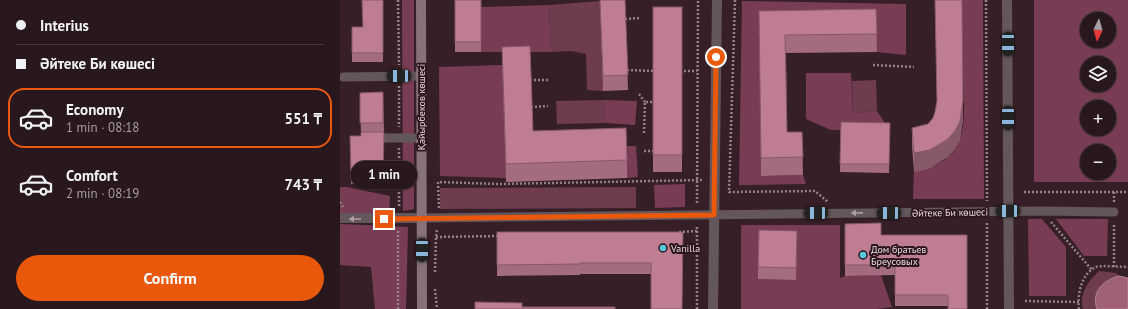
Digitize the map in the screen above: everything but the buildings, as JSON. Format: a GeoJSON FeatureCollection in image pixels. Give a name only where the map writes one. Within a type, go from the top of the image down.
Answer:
{"type":"FeatureCollection","features":[{"type":"Feature","properties":{"kind":"main road","name":"Қайырбеков көшесі"},"geometry":{"type":"LineString","coordinates":[[421,0],[422,309]]}},
{"type":"Feature","properties":{"kind":"street"},"geometry":{"type":"LineString","coordinates":[[713,309],[717,0]]}},
{"type":"Feature","properties":{"kind":"street"},"geometry":{"type":"LineString","coordinates":[[1007,0],[1008,309]]}},
{"type":"Feature","properties":{"kind":"street","name":"Әйтеке Би көшесі"},"geometry":{"type":"LineString","coordinates":[[340,218],[422,218]]}},
{"type":"Feature","properties":{"kind":"lane"},"geometry":{"type":"LineString","coordinates":[[342,77],[422,76]]}},
{"type":"Feature","properties":{"kind":"lane"},"geometry":{"type":"LineString","coordinates":[[362,138],[422,138]]}},
{"type":"Feature","properties":{"kind":"lane","name":"Әйтеке Би көшесі"},"geometry":{"type":"LineString","coordinates":[[422,218],[1008,211],[1114,212]]}},
{"type":"Feature","properties":{"kind":"path"},"geometry":{"type":"LineString","coordinates":[[398,0],[399,211]]}},
{"type":"Feature","properties":{"kind":"path"},"geometry":{"type":"LineString","coordinates":[[697,206],[698,0]]}},
{"type":"Feature","properties":{"kind":"path"},"geometry":{"type":"LineString","coordinates":[[735,0],[729,192],[815,191],[830,203]]}},
{"type":"Feature","properties":{"kind":"path"},"geometry":{"type":"LineString","coordinates":[[986,0],[987,205]]}},
{"type":"Feature","properties":{"kind":"path"},"geometry":{"type":"LineString","coordinates":[[625,19],[639,18]]}},
{"type":"Feature","properties":{"kind":"path"},"geometry":{"type":"LineString","coordinates":[[873,65],[914,67]]}},
{"type":"Feature","properties":{"kind":"path"},"geometry":{"type":"LineString","coordinates":[[627,70],[661,71]]}},
{"type":"Feature","properties":{"kind":"path"},"geometry":{"type":"LineString","coordinates":[[676,71],[698,71]]}},
{"type":"Feature","properties":{"kind":"path"},"geometry":{"type":"LineString","coordinates":[[530,80],[548,80]]}},
{"type":"Feature","properties":{"kind":"path"},"geometry":{"type":"LineString","coordinates":[[638,94],[645,102],[644,133]]}},
{"type":"Feature","properties":{"kind":"path"},"geometry":{"type":"LineString","coordinates":[[645,102],[653,102]]}},
{"type":"Feature","properties":{"kind":"path"},"geometry":{"type":"LineString","coordinates":[[531,107],[548,106]]}},
{"type":"Feature","properties":{"kind":"path"},"geometry":{"type":"LineString","coordinates":[[644,150],[653,151]]}},
{"type":"Feature","properties":{"kind":"path"},"geometry":{"type":"LineString","coordinates":[[435,279],[436,237],[439,217],[438,182],[498,184],[697,180]]}},
{"type":"Feature","properties":{"kind":"path"},"geometry":{"type":"LineString","coordinates":[[1024,192],[1128,192]]}},
{"type":"Feature","properties":{"kind":"path"},"geometry":{"type":"LineString","coordinates":[[1042,211],[1092,270]]}},
{"type":"Feature","properties":{"kind":"path"},"geometry":{"type":"LineString","coordinates":[[1114,212],[1114,267]]}},
{"type":"Feature","properties":{"kind":"path"},"geometry":{"type":"LineString","coordinates":[[987,221],[987,309]]}},
{"type":"Feature","properties":{"kind":"path"},"geometry":{"type":"LineString","coordinates":[[697,224],[697,309]]}},
{"type":"Feature","properties":{"kind":"path"},"geometry":{"type":"LineString","coordinates":[[398,229],[398,309]]}},
{"type":"Feature","properties":{"kind":"path"},"geometry":{"type":"LineString","coordinates":[[673,232],[697,231]]}},
{"type":"Feature","properties":{"kind":"path"},"geometry":{"type":"LineString","coordinates":[[436,237],[500,236]]}},
{"type":"Feature","properties":{"kind":"path"},"geometry":{"type":"LineString","coordinates":[[1079,309],[1078,302],[1085,277],[1092,270],[1097,267],[1128,267]]}},
{"type":"Feature","properties":{"kind":"path"},"geometry":{"type":"LineString","coordinates":[[435,286],[437,309]]}},
{"type":"Feature","properties":{"kind":"path"},"geometry":{"type":"LineString","coordinates":[[1025,301],[1078,302]]}},
{"type":"Feature","properties":{"kind":"shaded area"},"geometry":{"type":"Polygon","coordinates":[[[402,0],[414,0],[414,209],[403,211],[402,0]]]}},
{"type":"Feature","properties":{"kind":"shaded area"},"geometry":{"type":"Polygon","coordinates":[[[962,0],[983,0],[984,199],[913,199],[914,171],[938,164],[948,158],[956,148],[962,132],[964,112],[962,0]]]}},
{"type":"Feature","properties":{"kind":"shaded area"},"geometry":{"type":"Polygon","coordinates":[[[1034,0],[1128,0],[1128,182],[1034,182],[1034,0]]]}},
{"type":"Feature","properties":{"kind":"shaded area"},"geometry":{"type":"Polygon","coordinates":[[[600,1],[603,91],[587,90],[586,54],[571,51],[551,52],[549,5],[600,1]]]}},
{"type":"Feature","properties":{"kind":"shaded area"},"geometry":{"type":"Polygon","coordinates":[[[742,1],[906,4],[906,55],[877,52],[876,28],[759,29],[761,176],[803,175],[806,184],[739,185],[742,1]]]}},
{"type":"Feature","properties":{"kind":"shaded area"},"geometry":{"type":"Polygon","coordinates":[[[549,5],[551,52],[481,52],[481,7],[549,5]]]}},
{"type":"Feature","properties":{"kind":"shaded area"},"geometry":{"type":"Polygon","coordinates":[[[502,65],[506,178],[440,176],[439,67],[502,65]]]}},
{"type":"Feature","properties":{"kind":"shaded area"},"geometry":{"type":"Polygon","coordinates":[[[806,73],[851,73],[853,113],[877,111],[890,131],[831,130],[806,119],[806,73]]]}},
{"type":"Feature","properties":{"kind":"shaded area"},"geometry":{"type":"Polygon","coordinates":[[[876,80],[877,111],[853,113],[852,81],[876,80]]]}},
{"type":"Feature","properties":{"kind":"shaded area"},"geometry":{"type":"Polygon","coordinates":[[[605,100],[605,123],[557,124],[556,101],[605,100]]]}},
{"type":"Feature","properties":{"kind":"shaded area"},"geometry":{"type":"Polygon","coordinates":[[[605,100],[637,101],[635,125],[605,123],[605,100]]]}},
{"type":"Feature","properties":{"kind":"shaded area"},"geometry":{"type":"Polygon","coordinates":[[[626,146],[636,146],[638,177],[627,178],[626,146]]]}},
{"type":"Feature","properties":{"kind":"shaded area"},"geometry":{"type":"Polygon","coordinates":[[[685,184],[685,207],[655,208],[654,185],[685,184]]]}},
{"type":"Feature","properties":{"kind":"shaded area"},"geometry":{"type":"Polygon","coordinates":[[[340,187],[347,187],[390,196],[389,215],[340,215],[340,187]]]}},
{"type":"Feature","properties":{"kind":"shaded area"},"geometry":{"type":"Polygon","coordinates":[[[636,187],[636,208],[440,209],[440,188],[636,187]]]}},
{"type":"Feature","properties":{"kind":"shaded area"},"geometry":{"type":"Polygon","coordinates":[[[1028,219],[1042,219],[1066,247],[1066,296],[1029,296],[1028,219]]]}},
{"type":"Feature","properties":{"kind":"shaded area"},"geometry":{"type":"Polygon","coordinates":[[[1056,219],[1108,219],[1107,256],[1084,256],[1056,219]]]}},
{"type":"Feature","properties":{"kind":"shaded area"},"geometry":{"type":"Polygon","coordinates":[[[340,224],[408,227],[406,309],[375,309],[371,267],[340,265],[340,224]]]}},
{"type":"Feature","properties":{"kind":"shaded area"},"geometry":{"type":"Polygon","coordinates":[[[741,225],[840,225],[840,278],[845,276],[881,275],[892,307],[876,309],[741,309],[741,225]]]}},
{"type":"Feature","properties":{"kind":"shaded area"},"geometry":{"type":"Polygon","coordinates":[[[1099,271],[1116,273],[1119,276],[1108,280],[1102,286],[1096,306],[1097,309],[1083,309],[1082,298],[1085,288],[1099,271]]]}},
{"type":"Feature","properties":{"kind":"shaded area"},"geometry":{"type":"Polygon","coordinates":[[[1119,276],[1128,278],[1128,309],[1097,309],[1096,297],[1100,287],[1108,280],[1119,276]]]}},
{"type":"Feature","properties":{"kind":"place","name":"Vanilla"},"geometry":{"type":"Point","coordinates":[663,248]}},
{"type":"Feature","properties":{"kind":"place","name":"Дом братьев Бреусовых"},"geometry":{"type":"Point","coordinates":[863,255]}},
{"type":"Feature","properties":{"kind":"route"},"geometry":{"type":"LineString","coordinates":[[384,219],[684,214],[714,215],[716,57]]}}]}
